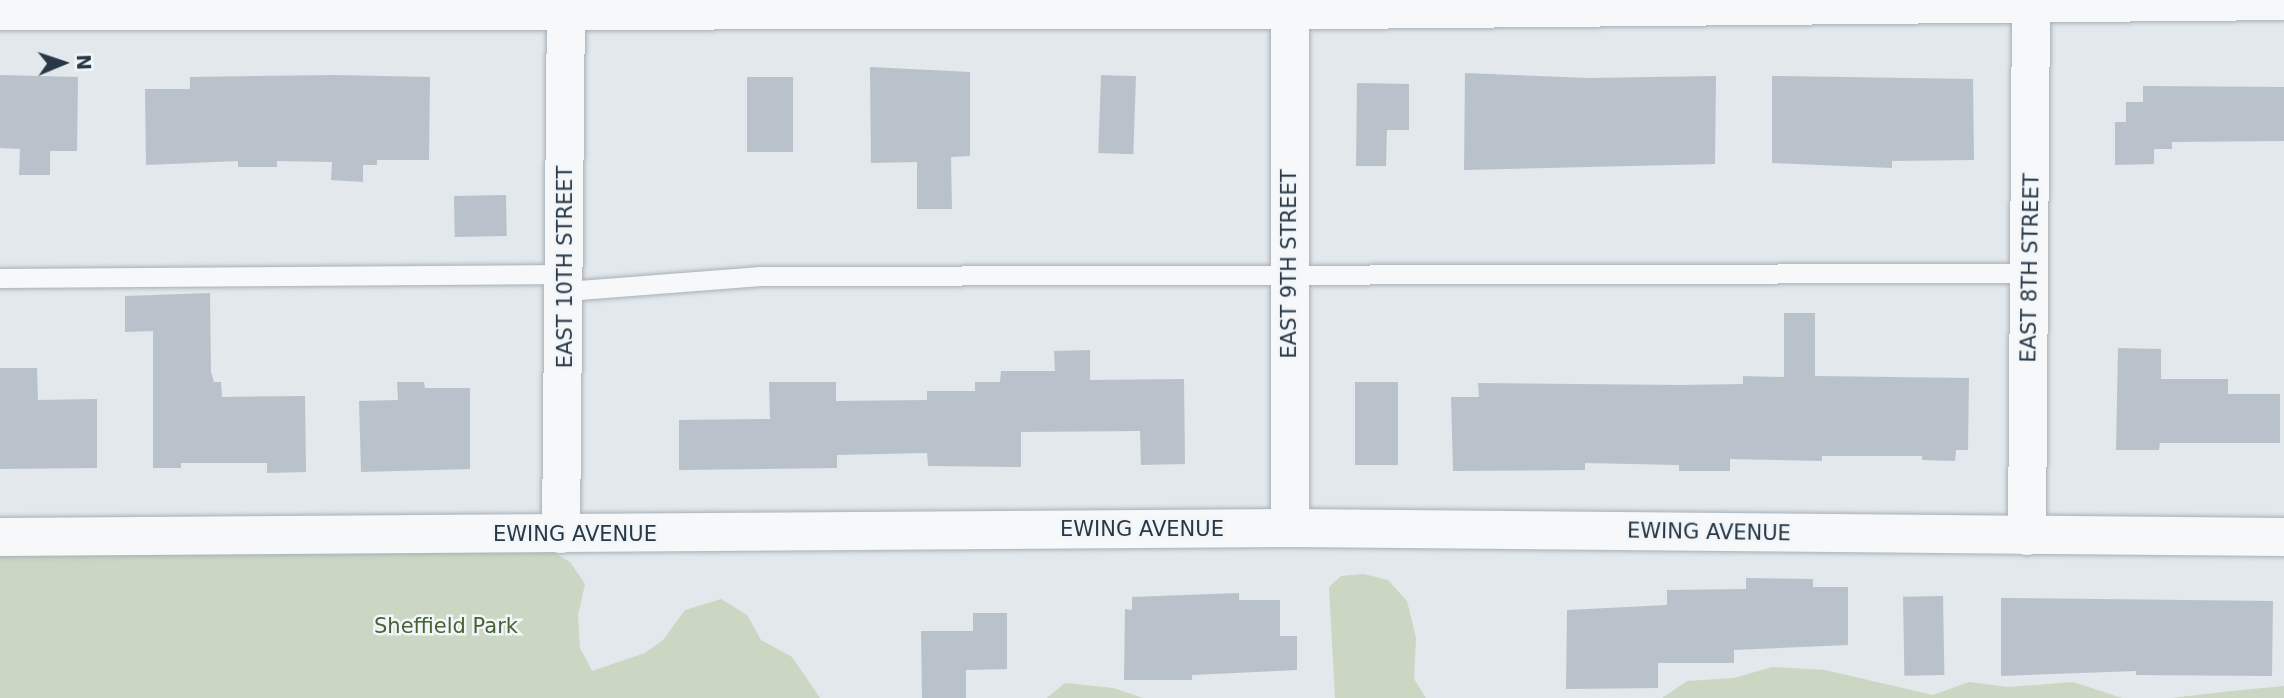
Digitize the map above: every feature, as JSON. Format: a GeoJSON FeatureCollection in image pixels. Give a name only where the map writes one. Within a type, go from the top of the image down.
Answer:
{"type":"FeatureCollection","features":[{"type":"Feature","properties":{"kind":"street","name":"EAST 8TH STREET"},"geometry":{"type":"LineString","coordinates":[[2027,536],[2031,0]]}},
{"type":"Feature","properties":{"kind":"street"},"geometry":{"type":"LineString","coordinates":[[0,11],[566,5],[2284,1]]}},
{"type":"Feature","properties":{"kind":"street","name":"EAST 10TH STREET"},"geometry":{"type":"LineString","coordinates":[[561,534],[566,283],[566,5]]}},
{"type":"Feature","properties":{"kind":"street","name":"EAST 9TH STREET"},"geometry":{"type":"LineString","coordinates":[[1290,5],[1290,528]]}},
{"type":"Feature","properties":{"kind":"street","name":"EWING AVENUE"},"geometry":{"type":"LineString","coordinates":[[0,537],[1290,528],[2284,537]]}},
{"type":"Feature","properties":{"kind":"lane"},"geometry":{"type":"LineString","coordinates":[[0,278],[566,283],[760,276],[1289,272],[2029,273]]}},
{"type":"Feature","properties":{"kind":"green space","name":"Sheffield Park"},"geometry":{"type":"Polygon","coordinates":[[[540,544],[570,562],[585,584],[578,615],[580,648],[592,671],[645,653],[663,640],[685,610],[721,599],[747,615],[761,640],[792,657],[820,698],[0,698],[0,556],[338,553],[540,544]]]}},
{"type":"Feature","properties":{"kind":"green space"},"geometry":{"type":"Polygon","coordinates":[[[1364,574],[1388,580],[1407,601],[1416,638],[1414,679],[1426,698],[1335,698],[1329,587],[1341,576],[1364,574]]]}},
{"type":"Feature","properties":{"kind":"green space"},"geometry":{"type":"Polygon","coordinates":[[[1772,667],[1825,670],[1933,695],[1969,682],[2008,687],[2073,682],[2122,698],[1662,698],[1687,681],[1734,678],[1772,667]]]}},
{"type":"Feature","properties":{"kind":"green space"},"geometry":{"type":"Polygon","coordinates":[[[1065,683],[1113,688],[1143,698],[1047,698],[1065,683]]]}},
{"type":"Feature","properties":{"kind":"green space"},"geometry":{"type":"Polygon","coordinates":[[[2284,686],[2284,698],[2171,698],[2232,691],[2284,686]]]}},
{"type":"Feature","properties":{"kind":"building"},"geometry":{"type":"Polygon","coordinates":[[[870,67],[970,72],[970,156],[951,157],[952,209],[917,209],[917,162],[871,163],[870,67]]]}},
{"type":"Feature","properties":{"kind":"building"},"geometry":{"type":"Polygon","coordinates":[[[1465,73],[1589,78],[1716,76],[1715,164],[1464,170],[1465,73]]]}},
{"type":"Feature","properties":{"kind":"building"},"geometry":{"type":"Polygon","coordinates":[[[0,75],[78,77],[77,151],[50,151],[50,175],[19,175],[20,149],[0,148],[0,75]]]}},
{"type":"Feature","properties":{"kind":"building"},"geometry":{"type":"Polygon","coordinates":[[[1101,75],[1136,76],[1133,154],[1098,153],[1101,75]]]}},
{"type":"Feature","properties":{"kind":"building"},"geometry":{"type":"Polygon","coordinates":[[[1772,76],[1973,79],[1974,160],[1892,161],[1892,168],[1772,163],[1772,76]]]}},
{"type":"Feature","properties":{"kind":"building"},"geometry":{"type":"Polygon","coordinates":[[[190,77],[430,77],[429,160],[377,160],[377,165],[363,165],[363,182],[331,180],[332,162],[277,161],[277,167],[238,167],[238,161],[146,165],[145,89],[190,89],[190,77]]]}},
{"type":"Feature","properties":{"kind":"building"},"geometry":{"type":"Polygon","coordinates":[[[747,77],[793,77],[793,152],[747,152],[747,77]]]}},
{"type":"Feature","properties":{"kind":"building"},"geometry":{"type":"Polygon","coordinates":[[[1357,83],[1409,84],[1409,130],[1387,130],[1386,166],[1356,166],[1357,83]]]}},
{"type":"Feature","properties":{"kind":"building"},"geometry":{"type":"Polygon","coordinates":[[[2143,86],[2284,87],[2284,141],[2172,142],[2172,149],[2154,149],[2154,164],[2115,165],[2115,122],[2126,122],[2126,102],[2143,102],[2143,86]]]}},
{"type":"Feature","properties":{"kind":"building"},"geometry":{"type":"Polygon","coordinates":[[[506,195],[507,236],[455,237],[454,196],[506,195]]]}},
{"type":"Feature","properties":{"kind":"building"},"geometry":{"type":"Polygon","coordinates":[[[210,293],[211,372],[214,382],[221,382],[222,397],[305,396],[306,472],[267,473],[267,463],[181,463],[181,468],[153,468],[153,331],[125,332],[125,296],[210,293]]]}},
{"type":"Feature","properties":{"kind":"building"},"geometry":{"type":"Polygon","coordinates":[[[1784,313],[1815,313],[1815,376],[1969,378],[1968,450],[1956,450],[1955,461],[1922,460],[1922,456],[1822,456],[1822,461],[1730,459],[1730,471],[1679,471],[1679,465],[1585,463],[1585,470],[1453,471],[1451,397],[1479,397],[1478,383],[1743,384],[1743,376],[1784,377],[1784,313]]]}},
{"type":"Feature","properties":{"kind":"building"},"geometry":{"type":"Polygon","coordinates":[[[2118,348],[2161,349],[2161,379],[2228,379],[2228,394],[2280,394],[2280,443],[2160,443],[2159,450],[2116,450],[2118,348]]]}},
{"type":"Feature","properties":{"kind":"building"},"geometry":{"type":"Polygon","coordinates":[[[1090,350],[1090,380],[1184,379],[1185,464],[1141,465],[1140,431],[1021,432],[1021,467],[928,466],[927,453],[837,455],[837,468],[679,470],[679,420],[770,419],[769,382],[836,382],[836,401],[927,400],[927,391],[975,391],[975,382],[1000,382],[1001,371],[1055,371],[1054,351],[1090,350]]]}},
{"type":"Feature","properties":{"kind":"building"},"geometry":{"type":"Polygon","coordinates":[[[0,368],[37,368],[38,400],[97,399],[97,468],[0,469],[0,368]]]}},
{"type":"Feature","properties":{"kind":"building"},"geometry":{"type":"Polygon","coordinates":[[[397,382],[424,382],[425,388],[470,388],[470,469],[361,472],[359,401],[398,400],[397,382]]]}},
{"type":"Feature","properties":{"kind":"building"},"geometry":{"type":"Polygon","coordinates":[[[1355,382],[1398,382],[1398,465],[1355,465],[1355,382]]]}},
{"type":"Feature","properties":{"kind":"building"},"geometry":{"type":"Polygon","coordinates":[[[1746,578],[1813,579],[1813,587],[1848,587],[1848,645],[1734,650],[1734,663],[1658,663],[1658,688],[1566,689],[1567,610],[1667,605],[1667,590],[1746,589],[1746,578]]]}},
{"type":"Feature","properties":{"kind":"building"},"geometry":{"type":"Polygon","coordinates":[[[1239,593],[1239,600],[1280,600],[1280,636],[1297,636],[1297,670],[1192,675],[1192,680],[1124,680],[1125,609],[1132,610],[1132,597],[1239,593]]]}},
{"type":"Feature","properties":{"kind":"building"},"geometry":{"type":"Polygon","coordinates":[[[1943,596],[1944,675],[1904,676],[1903,597],[1943,596]]]}},
{"type":"Feature","properties":{"kind":"building"},"geometry":{"type":"Polygon","coordinates":[[[2001,598],[2273,601],[2272,676],[2136,675],[2136,671],[2001,676],[2001,598]]]}},
{"type":"Feature","properties":{"kind":"building"},"geometry":{"type":"Polygon","coordinates":[[[973,613],[1007,613],[1007,669],[966,670],[966,698],[922,698],[921,631],[973,631],[973,613]]]}}]}
